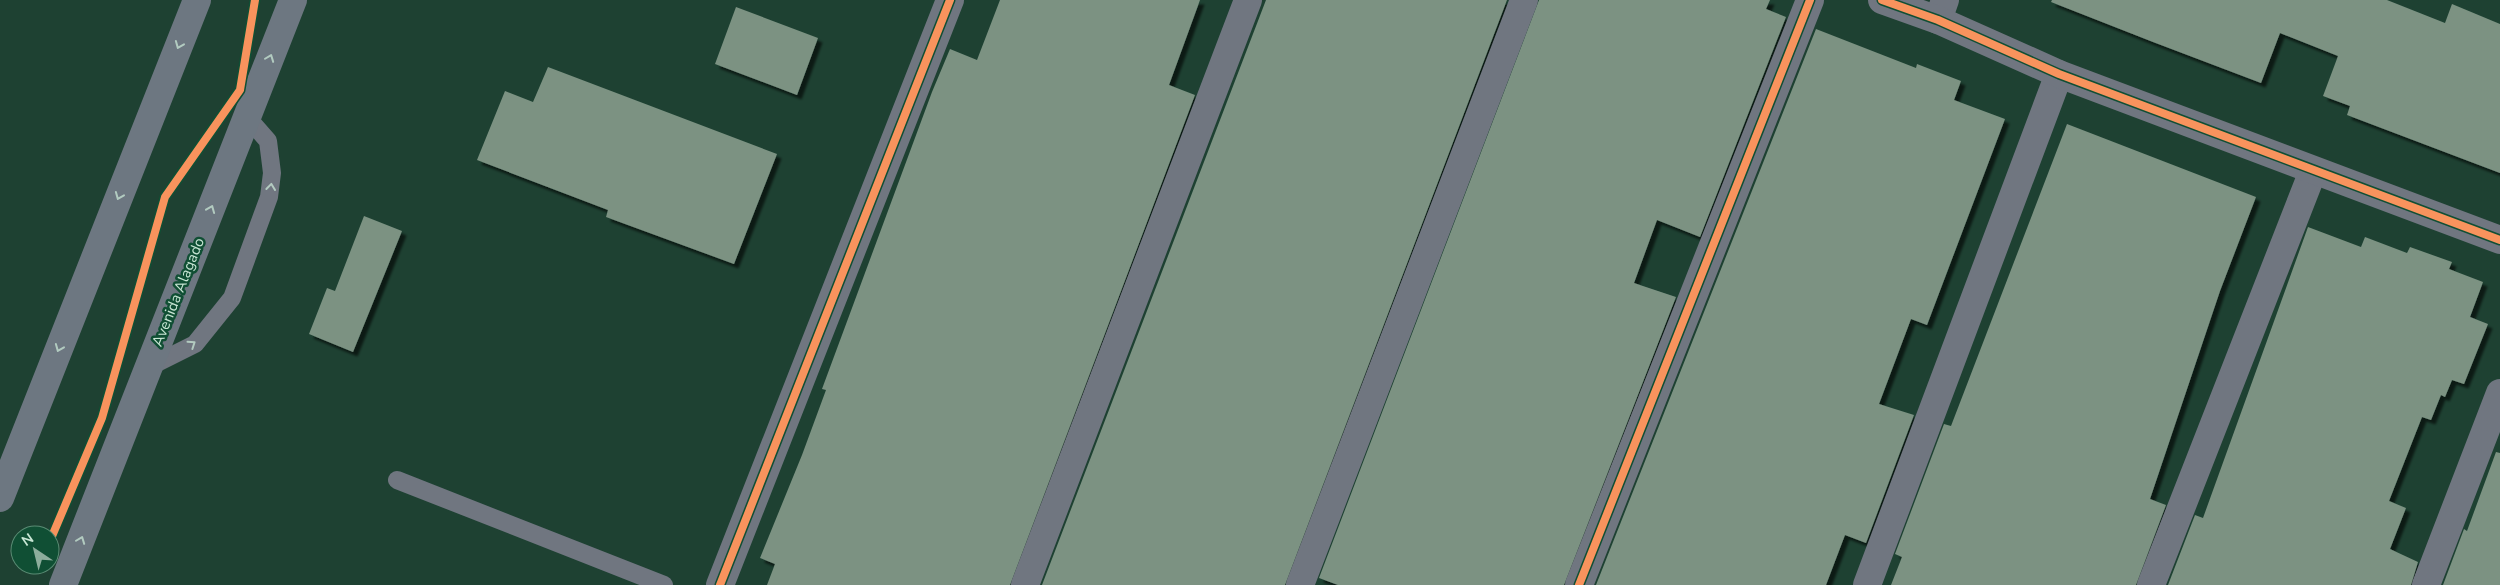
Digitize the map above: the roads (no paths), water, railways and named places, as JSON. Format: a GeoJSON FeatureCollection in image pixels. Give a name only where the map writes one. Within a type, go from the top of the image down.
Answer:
{"type":"FeatureCollection","features":[{"type":"Feature","properties":{"kind":"main road"},"geometry":{"type":"LineString","coordinates":[[0,498],[197,0]]}},
{"type":"Feature","properties":{"kind":"main road","name":"Avenida Alagado"},"geometry":{"type":"LineString","coordinates":[[63,585],[293,0]]}},
{"type":"Feature","properties":{"kind":"street"},"geometry":{"type":"LineString","coordinates":[[720,585],[950,0]]}},
{"type":"Feature","properties":{"kind":"street"},"geometry":{"type":"LineString","coordinates":[[1025,585],[1248,0]]}},
{"type":"Feature","properties":{"kind":"street"},"geometry":{"type":"LineString","coordinates":[[1300,585],[1524,0]]}},
{"type":"Feature","properties":{"kind":"street"},"geometry":{"type":"LineString","coordinates":[[1579,585],[1810,0]]}},
{"type":"Feature","properties":{"kind":"street"},"geometry":{"type":"LineString","coordinates":[[1882,0],[1941,10],[2059,74],[2500,240]]}},
{"type":"Feature","properties":{"kind":"street"},"geometry":{"type":"LineString","coordinates":[[1867,585],[2059,74]]}},
{"type":"Feature","properties":{"kind":"street"},"geometry":{"type":"LineString","coordinates":[[2151,585],[2313,171]]}},
{"type":"Feature","properties":{"kind":"street"},"geometry":{"type":"LineString","coordinates":[[2426,585],[2500,393]]}},
{"type":"Feature","properties":{"kind":"lane"},"geometry":{"type":"LineString","coordinates":[[149,367],[195,344],[232,298],[269,198],[272,172],[268,141],[248,117]]}},
{"type":"Feature","properties":{"kind":"lane"},"geometry":{"type":"LineString","coordinates":[[397,480],[664,585]]}}]}
